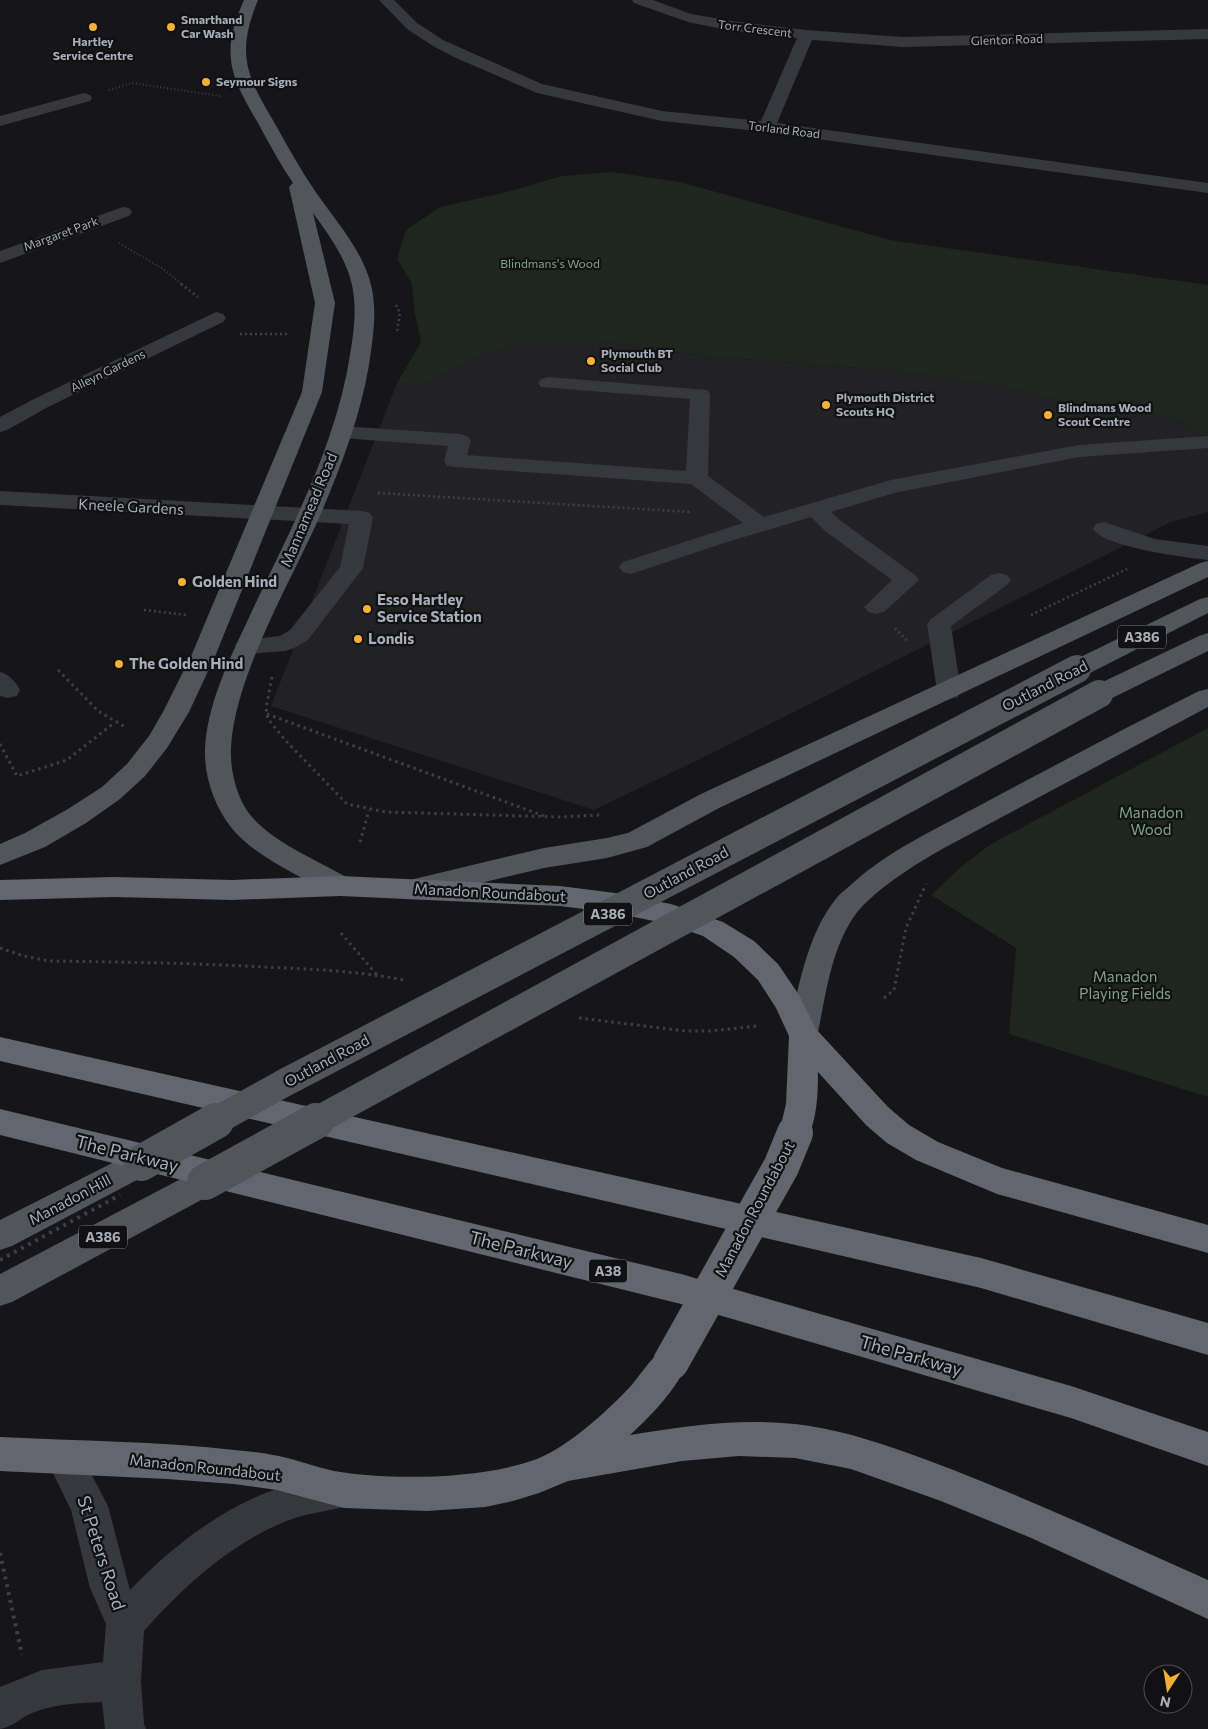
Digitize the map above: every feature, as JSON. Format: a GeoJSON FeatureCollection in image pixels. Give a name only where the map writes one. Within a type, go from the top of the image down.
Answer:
{"type":"FeatureCollection","features":[{"type":"Feature","properties":{"kind":"highway","name":"Manadon Roundabout"},"geometry":{"type":"LineString","coordinates":[[0,890],[114,887],[232,890],[340,886],[560,896],[615,903],[671,914],[713,929],[744,949],[768,972],[789,1003],[804,1034],[802,1104],[795,1133],[781,1167],[671,1362],[635,1409],[598,1440],[563,1465],[524,1481],[473,1491],[415,1493],[343,1490],[268,1471],[152,1461],[4,1456]]}},
{"type":"Feature","properties":{"kind":"highway"},"geometry":{"type":"LineString","coordinates":[[804,1034],[876,1116],[898,1134],[927,1151],[997,1180],[1208,1238]]}},
{"type":"Feature","properties":{"kind":"highway"},"geometry":{"type":"LineString","coordinates":[[0,1049],[981,1273],[1208,1339]]}},
{"type":"Feature","properties":{"kind":"highway","name":"The Parkway"},"geometry":{"type":"LineString","coordinates":[[0,1122],[681,1289],[1071,1402],[1208,1449]]}},
{"type":"Feature","properties":{"kind":"highway"},"geometry":{"type":"LineString","coordinates":[[563,1465],[709,1440],[751,1438],[796,1441],[842,1450],[890,1463],[1002,1506],[1208,1600]]}},
{"type":"Feature","properties":{"kind":"main road","name":"Mannamead Road"},"geometry":{"type":"LineString","coordinates":[[251,0],[242,20],[238,60],[245,88],[295,175],[338,235],[362,283],[365,307],[362,344],[353,397],[308,515],[247,646],[227,702],[218,739],[218,761],[221,783],[229,803],[241,822],[258,838],[340,886]]}},
{"type":"Feature","properties":{"kind":"main road","name":"Mannamead Road"},"geometry":{"type":"LineString","coordinates":[[0,855],[35,840],[77,816],[111,793],[136,770],[158,742],[176,712],[204,654],[312,392],[325,303],[295,175]]}},
{"type":"Feature","properties":{"kind":"main road"},"geometry":{"type":"LineString","coordinates":[[414,889],[544,858],[607,848],[637,840],[710,801],[949,691],[1208,568]]}},
{"type":"Feature","properties":{"kind":"main road","name":"Outland Road"},"geometry":{"type":"LineString","coordinates":[[141,1163],[284,1084],[1077,669],[1208,604]]}},
{"type":"Feature","properties":{"kind":"main road","name":"A386"},"geometry":{"type":"LineString","coordinates":[[0,1291],[205,1182],[1099,694],[1208,641]]}},
{"type":"Feature","properties":{"kind":"main road"},"geometry":{"type":"LineString","coordinates":[[804,1034],[819,965],[830,931],[844,908],[870,883],[933,842],[1096,753],[1208,697]]}},
{"type":"Feature","properties":{"kind":"main road","name":"Manadon Hill"},"geometry":{"type":"LineString","coordinates":[[0,1236],[141,1163]]}},
{"type":"Feature","properties":{"kind":"street","name":"Torland Road"},"geometry":{"type":"LineString","coordinates":[[386,0],[412,26],[438,43],[461,56],[537,88],[662,116],[767,127],[1208,188]]}},
{"type":"Feature","properties":{"kind":"street","name":"Torr Crescent"},"geometry":{"type":"LineString","coordinates":[[639,0],[688,18],[706,22],[806,35],[767,127]]}},
{"type":"Feature","properties":{"kind":"street","name":"Glentor Road"},"geometry":{"type":"LineString","coordinates":[[806,35],[903,42],[1208,34]]}},
{"type":"Feature","properties":{"kind":"street"},"geometry":{"type":"LineString","coordinates":[[0,122],[84,98]]}},
{"type":"Feature","properties":{"kind":"street","name":"Margaret Park"},"geometry":{"type":"LineString","coordinates":[[0,257],[123,212]]}},
{"type":"Feature","properties":{"kind":"street","name":"Alleyn Gardens"},"geometry":{"type":"LineString","coordinates":[[0,426],[41,403],[216,318]]}},
{"type":"Feature","properties":{"kind":"street"},"geometry":{"type":"LineString","coordinates":[[548,383],[700,394],[696,478]]}},
{"type":"Feature","properties":{"kind":"street"},"geometry":{"type":"LineString","coordinates":[[341,432],[460,440],[454,461],[696,478],[753,527]]}},
{"type":"Feature","properties":{"kind":"street"},"geometry":{"type":"LineString","coordinates":[[631,567],[753,527],[891,487],[1079,451],[1208,442]]}},
{"type":"Feature","properties":{"kind":"street","name":"Kneele Gardens"},"geometry":{"type":"LineString","coordinates":[[0,498],[262,514],[362,518],[351,568],[299,635],[284,643],[247,646]]}},
{"type":"Feature","properties":{"kind":"street"},"geometry":{"type":"LineString","coordinates":[[815,509],[833,526],[907,580],[876,607]]}},
{"type":"Feature","properties":{"kind":"street"},"geometry":{"type":"LineString","coordinates":[[1104,529],[1138,543],[1168,549],[1208,553]]}},
{"type":"Feature","properties":{"kind":"street"},"geometry":{"type":"LineString","coordinates":[[949,691],[939,624],[999,580]]}},
{"type":"Feature","properties":{"kind":"street","name":"St Peters Road"},"geometry":{"type":"LineString","coordinates":[[63,1457],[89,1506],[110,1588],[125,1623],[120,1681],[124,1726],[126,1729]]}},
{"type":"Feature","properties":{"kind":"street","name":"St Peters Road"},"geometry":{"type":"LineString","coordinates":[[125,1623],[156,1588],[195,1553],[237,1525],[289,1502],[343,1490]]}},
{"type":"Feature","properties":{"kind":"street"},"geometry":{"type":"LineString","coordinates":[[16,1701],[86,1684],[120,1681]]}},
{"type":"Feature","properties":{"kind":"path"},"geometry":{"type":"LineString","coordinates":[[84,98],[132,83],[203,96],[250,96]]}},
{"type":"Feature","properties":{"kind":"path"},"geometry":{"type":"LineString","coordinates":[[370,492],[707,513],[753,527]]}},
{"type":"Feature","properties":{"kind":"path"},"geometry":{"type":"LineString","coordinates":[[876,607],[908,643]]}},
{"type":"Feature","properties":{"kind":"path"},"geometry":{"type":"LineString","coordinates":[[144,610],[188,615]]}},
{"type":"Feature","properties":{"kind":"path"},"geometry":{"type":"LineString","coordinates":[[58,670],[80,695],[114,723],[129,729]]}},
{"type":"Feature","properties":{"kind":"path"},"geometry":{"type":"LineString","coordinates":[[272,678],[266,708],[268,719],[286,741],[348,804],[369,810],[547,817],[610,814]]}},
{"type":"Feature","properties":{"kind":"path"},"geometry":{"type":"LineString","coordinates":[[267,714],[547,817]]}},
{"type":"Feature","properties":{"kind":"path"},"geometry":{"type":"LineString","coordinates":[[0,744],[17,776],[67,760],[114,723]]}},
{"type":"Feature","properties":{"kind":"path"},"geometry":{"type":"LineString","coordinates":[[360,842],[369,810]]}},
{"type":"Feature","properties":{"kind":"path"},"geometry":{"type":"LineString","coordinates":[[884,998],[894,990],[906,928],[929,879]]}},
{"type":"Feature","properties":{"kind":"path"},"geometry":{"type":"LineString","coordinates":[[0,948],[24,956],[58,961],[202,964],[377,975],[341,933]]}},
{"type":"Feature","properties":{"kind":"path"},"geometry":{"type":"LineString","coordinates":[[570,1017],[686,1031],[710,1031],[757,1026]]}},
{"type":"Feature","properties":{"kind":"path"},"geometry":{"type":"LineString","coordinates":[[0,1553],[21,1653],[16,1701]]}},
{"type":"Feature","properties":{"kind":"shaded area"},"geometry":{"type":"Polygon","coordinates":[[[530,342],[600,342],[703,356],[885,370],[993,385],[1064,401],[1181,420],[1208,441],[1208,512],[1171,522],[708,755],[594,810],[271,706],[397,383],[421,385],[484,354],[530,342]]]}},
{"type":"Feature","properties":{"kind":"green space","name":"Blindmans's Wood"},"geometry":{"type":"Polygon","coordinates":[[[612,172],[680,182],[890,240],[1208,285],[1208,441],[1181,420],[1064,401],[993,385],[885,370],[703,356],[600,342],[530,342],[484,354],[421,385],[397,383],[421,342],[412,284],[397,259],[406,230],[440,207],[511,191],[562,176],[612,172]]]}},
{"type":"Feature","properties":{"kind":"green space"},"geometry":{"type":"Polygon","coordinates":[[[1208,728],[1208,1097],[1009,1034],[1016,948],[931,895],[961,867],[991,844],[1208,728]]]}},
{"type":"Feature","properties":{"kind":"place","name":"Hartley Service Centre"},"geometry":{"type":"Point","coordinates":[93,27]}},
{"type":"Feature","properties":{"kind":"place","name":"Smarthand Car Wash"},"geometry":{"type":"Point","coordinates":[171,27]}},
{"type":"Feature","properties":{"kind":"place","name":"Seymour Signs"},"geometry":{"type":"Point","coordinates":[206,82]}},
{"type":"Feature","properties":{"kind":"place","name":"Plymouth BT Social Club"},"geometry":{"type":"Point","coordinates":[591,361]}},
{"type":"Feature","properties":{"kind":"place","name":"Plymouth District Scouts HQ"},"geometry":{"type":"Point","coordinates":[826,405]}},
{"type":"Feature","properties":{"kind":"place","name":"Blindmans Wood Scout Centre"},"geometry":{"type":"Point","coordinates":[1048,415]}},
{"type":"Feature","properties":{"kind":"place","name":"Golden Hind"},"geometry":{"type":"Point","coordinates":[182,582]}},
{"type":"Feature","properties":{"kind":"place","name":"Esso Hartley Service Station"},"geometry":{"type":"Point","coordinates":[367,609]}},
{"type":"Feature","properties":{"kind":"place","name":"Londis"},"geometry":{"type":"Point","coordinates":[358,639]}},
{"type":"Feature","properties":{"kind":"place","name":"The Golden Hind"},"geometry":{"type":"Point","coordinates":[119,664]}},
{"type":"Feature","properties":{"kind":"park label","name":"Manadon Wood"},"geometry":{"type":"Point","coordinates":[1151,822]}},
{"type":"Feature","properties":{"kind":"park label","name":"Manadon Playing Fields"},"geometry":{"type":"Point","coordinates":[1125,986]}}]}
